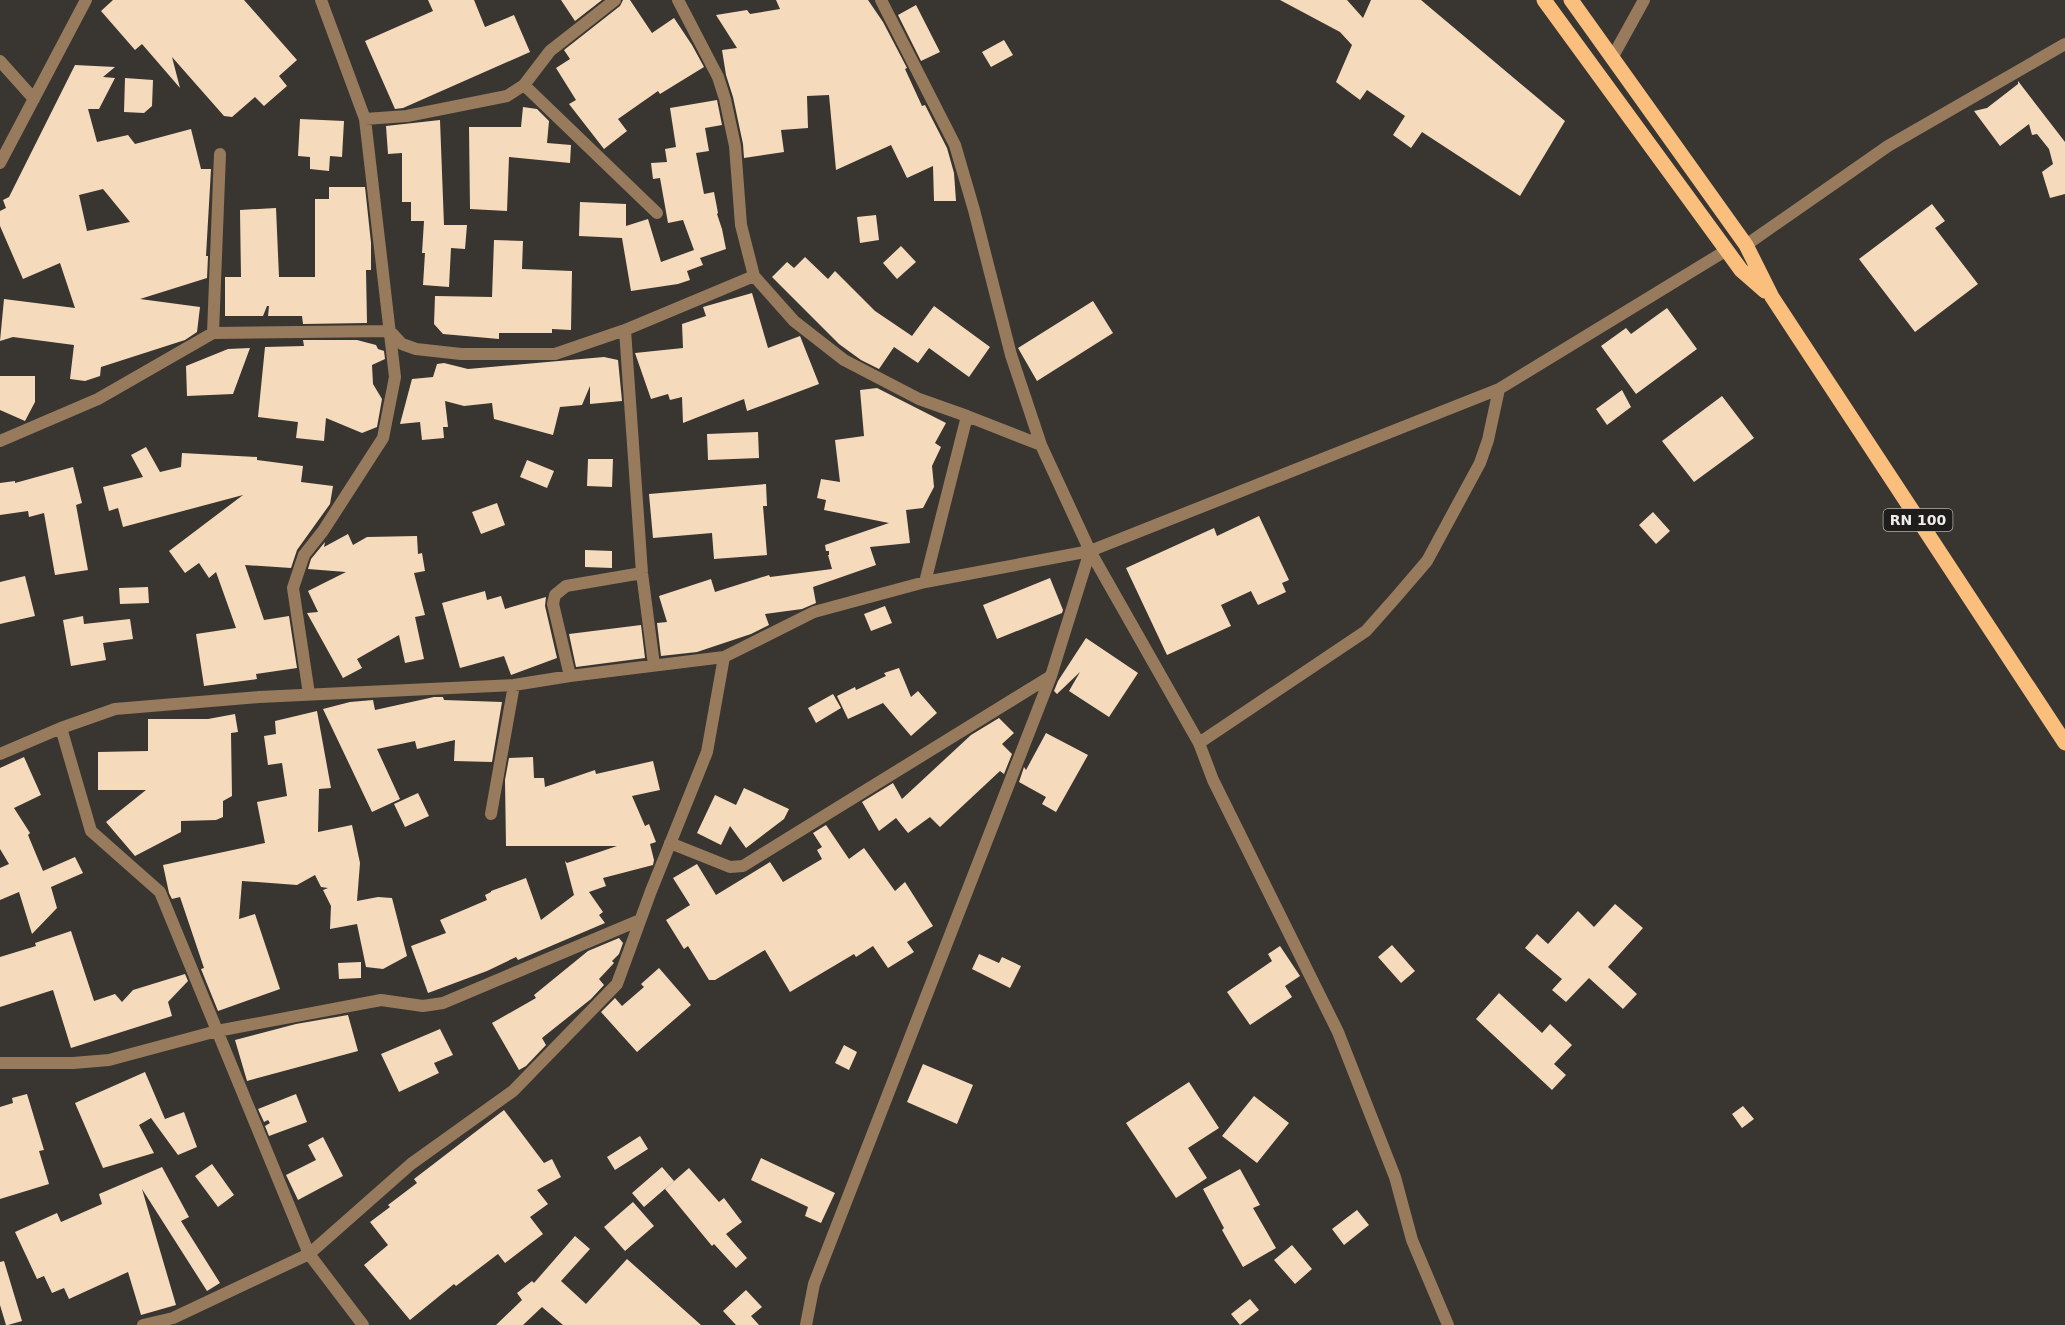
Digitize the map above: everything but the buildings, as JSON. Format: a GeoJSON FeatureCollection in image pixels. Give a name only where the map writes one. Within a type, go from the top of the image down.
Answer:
{"type":"FeatureCollection","features":[{"type":"Feature","properties":{"kind":"main road","name":"RN 100"},"geometry":{"type":"LineString","coordinates":[[1544,0],[1741,270],[1772,297]]}},
{"type":"Feature","properties":{"kind":"main road","name":"RN 100"},"geometry":{"type":"LineString","coordinates":[[1571,0],[1746,245],[1772,297],[2065,743]]}},
{"type":"Feature","properties":{"kind":"street"},"geometry":{"type":"LineString","coordinates":[[0,163],[86,0]]}},
{"type":"Feature","properties":{"kind":"street"},"geometry":{"type":"LineString","coordinates":[[309,694],[293,588],[304,555],[323,531],[383,438],[395,378],[365,119],[321,0]]}},
{"type":"Feature","properties":{"kind":"street"},"geometry":{"type":"LineString","coordinates":[[365,119],[407,116],[507,96],[524,85],[550,51],[615,0]]}},
{"type":"Feature","properties":{"kind":"street"},"geometry":{"type":"LineString","coordinates":[[678,0],[718,77],[725,99],[735,146],[741,225],[754,276],[794,321],[844,360],[919,399],[1041,445]]}},
{"type":"Feature","properties":{"kind":"street"},"geometry":{"type":"LineString","coordinates":[[881,0],[955,145],[1011,354],[1041,445],[1090,551],[1199,743],[1213,780],[1338,1032],[1395,1177],[1412,1240],[1448,1325]]}},
{"type":"Feature","properties":{"kind":"street"},"geometry":{"type":"LineString","coordinates":[[1612,58],[1644,0]]}},
{"type":"Feature","properties":{"kind":"street"},"geometry":{"type":"LineString","coordinates":[[1746,245],[1888,146],[2065,45]]}},
{"type":"Feature","properties":{"kind":"street"},"geometry":{"type":"LineString","coordinates":[[0,61],[34,99]]}},
{"type":"Feature","properties":{"kind":"street"},"geometry":{"type":"LineString","coordinates":[[524,85],[657,213]]}},
{"type":"Feature","properties":{"kind":"street"},"geometry":{"type":"LineString","coordinates":[[213,333],[220,154]]}},
{"type":"Feature","properties":{"kind":"street"},"geometry":{"type":"LineString","coordinates":[[0,754],[61,728],[115,709],[309,694],[514,685],[724,657],[814,612],[925,582],[1090,551],[1499,389],[1726,250]]}},
{"type":"Feature","properties":{"kind":"street"},"geometry":{"type":"LineString","coordinates":[[0,441],[98,399],[213,333],[390,331],[402,344],[416,349],[461,354],[555,354],[625,330],[754,276]]}},
{"type":"Feature","properties":{"kind":"street"},"geometry":{"type":"LineString","coordinates":[[625,330],[642,573],[654,665]]}},
{"type":"Feature","properties":{"kind":"street"},"geometry":{"type":"LineString","coordinates":[[1199,743],[1366,631],[1427,561],[1480,463],[1488,440],[1499,389]]}},
{"type":"Feature","properties":{"kind":"street"},"geometry":{"type":"LineString","coordinates":[[925,582],[967,416]]}},
{"type":"Feature","properties":{"kind":"street"},"geometry":{"type":"LineString","coordinates":[[806,1325],[814,1284],[1051,676],[1090,551]]}},
{"type":"Feature","properties":{"kind":"street"},"geometry":{"type":"LineString","coordinates":[[570,676],[553,604],[555,595],[566,586],[642,573]]}},
{"type":"Feature","properties":{"kind":"street"},"geometry":{"type":"LineString","coordinates":[[143,1325],[173,1318],[309,1254],[411,1164],[513,1091],[617,984],[707,752],[724,657]]}},
{"type":"Feature","properties":{"kind":"street"},"geometry":{"type":"LineString","coordinates":[[670,843],[729,867],[743,866],[1051,676]]}},
{"type":"Feature","properties":{"kind":"street"},"geometry":{"type":"LineString","coordinates":[[491,814],[514,685]]}},
{"type":"Feature","properties":{"kind":"street"},"geometry":{"type":"LineString","coordinates":[[61,728],[92,831],[160,892],[309,1254],[363,1325]]}},
{"type":"Feature","properties":{"kind":"street"},"geometry":{"type":"LineString","coordinates":[[0,1063],[73,1063],[109,1060],[217,1031],[381,1000],[423,1005],[443,1003],[640,920]]}}]}
